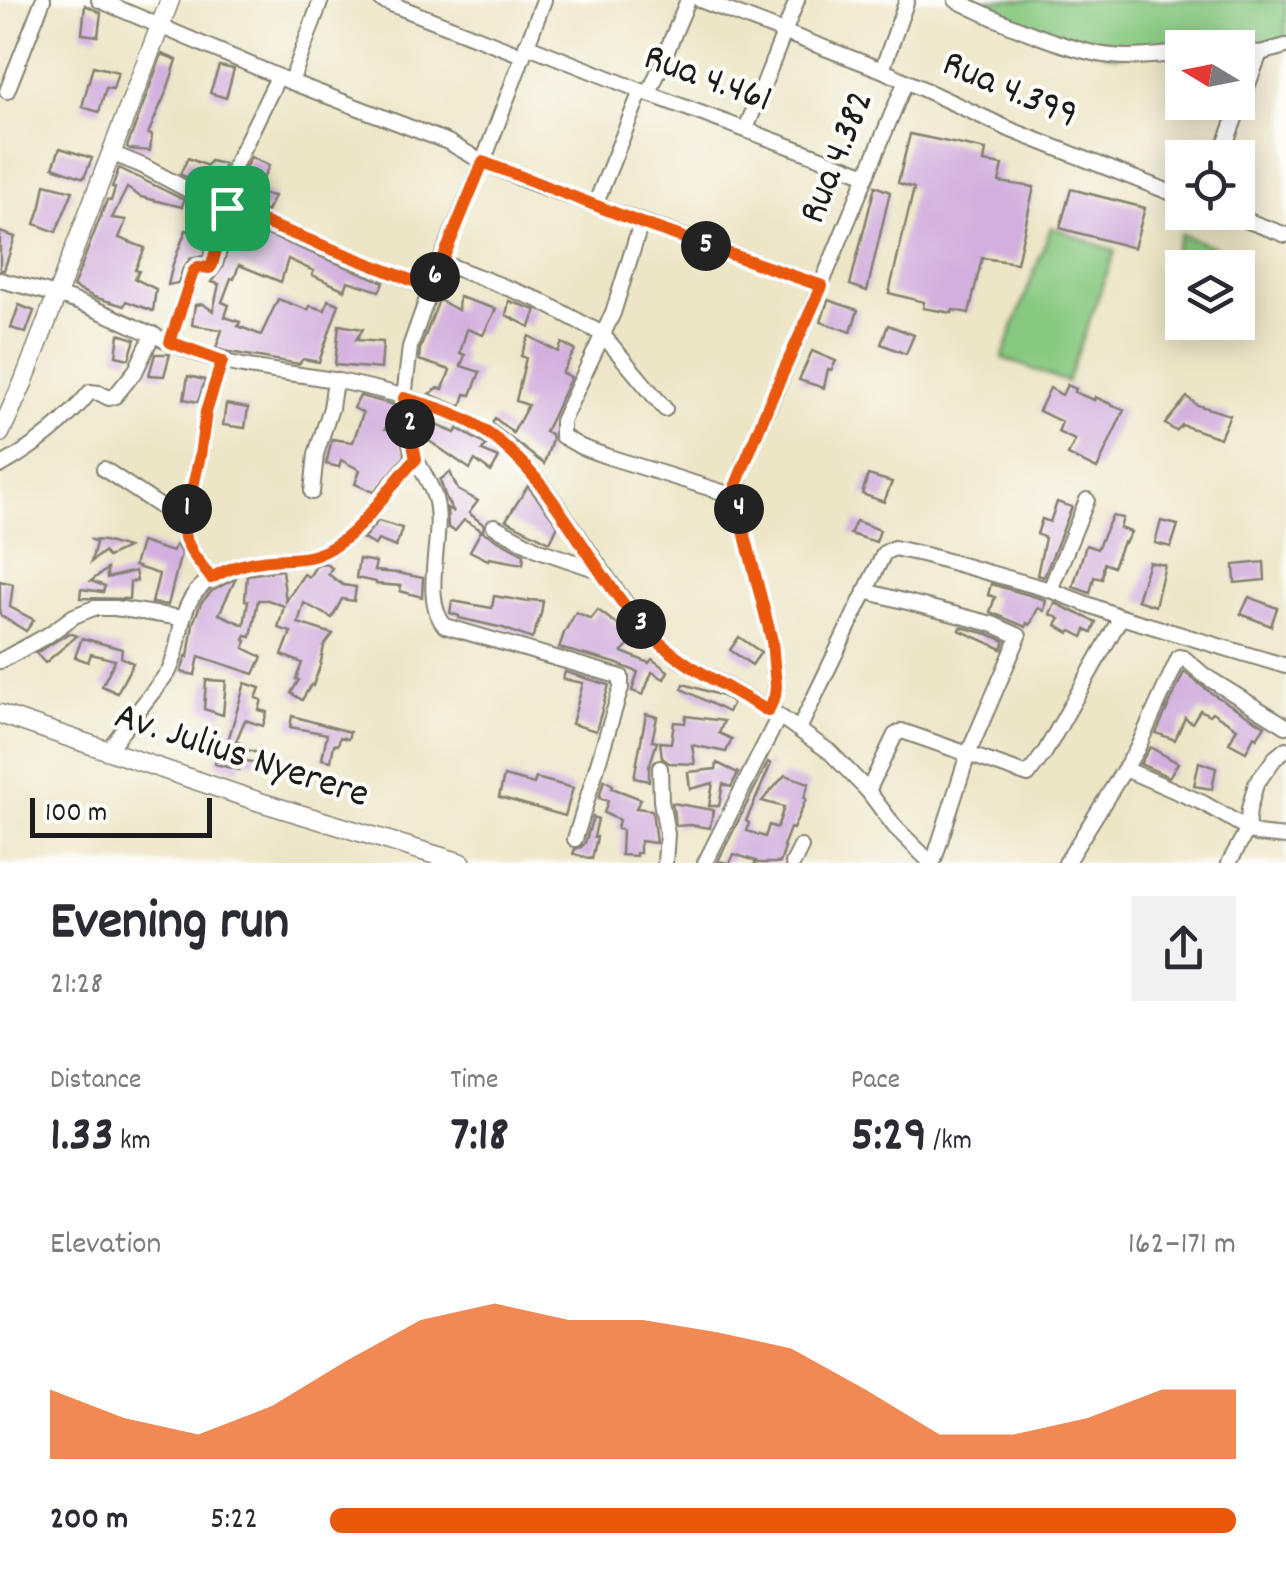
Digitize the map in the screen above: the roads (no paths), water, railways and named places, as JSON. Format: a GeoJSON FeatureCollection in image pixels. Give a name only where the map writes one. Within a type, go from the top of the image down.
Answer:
{"type":"FeatureCollection","features":[{"type":"Feature","properties":{"kind":"main road"},"geometry":{"type":"LineString","coordinates":[[0,433],[6,404],[57,295],[170,0]]}},
{"type":"Feature","properties":{"kind":"main road","name":"Av. Julius Nyerere"},"geometry":{"type":"LineString","coordinates":[[0,714],[277,808],[462,863]]}},
{"type":"Feature","properties":{"kind":"street"},"geometry":{"type":"LineString","coordinates":[[7,90],[44,0]]}},
{"type":"Feature","properties":{"kind":"street"},"geometry":{"type":"LineString","coordinates":[[99,0],[285,79],[448,142],[527,181],[822,286]]}},
{"type":"Feature","properties":{"kind":"street"},"geometry":{"type":"LineString","coordinates":[[170,342],[193,272],[212,265],[235,165],[285,79],[321,0]]}},
{"type":"Feature","properties":{"kind":"street","name":"Rua 4.461"},"geometry":{"type":"LineString","coordinates":[[381,0],[867,175]]}},
{"type":"Feature","properties":{"kind":"street"},"geometry":{"type":"LineString","coordinates":[[544,0],[410,347],[404,398],[416,459],[437,505],[434,586],[436,611],[442,622],[482,638],[621,678],[575,839]]}},
{"type":"Feature","properties":{"kind":"street"},"geometry":{"type":"LineString","coordinates":[[595,205],[688,0]]}},
{"type":"Feature","properties":{"kind":"street","name":"Rua 4.399"},"geometry":{"type":"LineString","coordinates":[[700,0],[882,70],[1011,130],[1165,190]]}},
{"type":"Feature","properties":{"kind":"street"},"geometry":{"type":"LineString","coordinates":[[746,130],[797,0]]}},
{"type":"Feature","properties":{"kind":"street"},"geometry":{"type":"LineString","coordinates":[[882,70],[907,0]]}},
{"type":"Feature","properties":{"kind":"street"},"geometry":{"type":"LineString","coordinates":[[956,0],[1089,52],[1113,56],[1165,54]]}},
{"type":"Feature","properties":{"kind":"street"},"geometry":{"type":"LineString","coordinates":[[1255,53],[1286,46]]}},
{"type":"Feature","properties":{"kind":"street"},"geometry":{"type":"LineString","coordinates":[[1227,140],[1260,53]]}},
{"type":"Feature","properties":{"kind":"street","name":"Rua 4.382"},"geometry":{"type":"LineString","coordinates":[[735,496],[742,465],[822,286],[905,83]]}},
{"type":"Feature","properties":{"kind":"street"},"geometry":{"type":"LineString","coordinates":[[111,153],[205,199],[431,288]]}},
{"type":"Feature","properties":{"kind":"street"},"geometry":{"type":"LineString","coordinates":[[641,223],[613,313],[562,421],[562,436],[581,447],[735,496],[772,641],[776,686],[773,714],[706,863]]}},
{"type":"Feature","properties":{"kind":"street"},"geometry":{"type":"LineString","coordinates":[[1255,224],[1286,235]]}},
{"type":"Feature","properties":{"kind":"street"},"geometry":{"type":"LineString","coordinates":[[440,262],[539,300],[603,335],[665,409]]}},
{"type":"Feature","properties":{"kind":"street"},"geometry":{"type":"LineString","coordinates":[[0,280],[57,295],[222,361],[335,380],[463,418],[508,450],[556,502],[602,571],[662,646],[830,752],[932,863],[968,754],[1019,636],[992,624],[865,591]]}},
{"type":"Feature","properties":{"kind":"street"},"geometry":{"type":"LineString","coordinates":[[0,466],[70,416],[90,392],[114,396],[136,370],[153,334]]}},
{"type":"Feature","properties":{"kind":"street"},"geometry":{"type":"LineString","coordinates":[[211,578],[185,538],[182,520],[200,456],[206,412],[222,361]]}},
{"type":"Feature","properties":{"kind":"street"},"geometry":{"type":"LineString","coordinates":[[312,492],[316,454],[331,408],[335,380]]}},
{"type":"Feature","properties":{"kind":"street"},"geometry":{"type":"LineString","coordinates":[[106,751],[169,671],[182,618],[192,598],[211,578],[247,564],[317,555],[353,531],[416,459]]}},
{"type":"Feature","properties":{"kind":"street"},"geometry":{"type":"LineString","coordinates":[[104,469],[182,520]]}},
{"type":"Feature","properties":{"kind":"street"},"geometry":{"type":"LineString","coordinates":[[1050,590],[1087,500]]}},
{"type":"Feature","properties":{"kind":"street"},"geometry":{"type":"LineString","coordinates":[[494,526],[538,550],[602,571]]}},
{"type":"Feature","properties":{"kind":"street"},"geometry":{"type":"LineString","coordinates":[[798,729],[884,553],[894,548],[1050,590],[1121,617],[1286,666]]}},
{"type":"Feature","properties":{"kind":"street"},"geometry":{"type":"LineString","coordinates":[[0,661],[94,608],[182,618]]}},
{"type":"Feature","properties":{"kind":"street"},"geometry":{"type":"LineString","coordinates":[[868,791],[898,732],[912,733],[1028,775],[1121,617]]}},
{"type":"Feature","properties":{"kind":"street"},"geometry":{"type":"LineString","coordinates":[[1066,863],[1125,768],[1180,656],[1286,726]]}},
{"type":"Feature","properties":{"kind":"street"},"geometry":{"type":"LineString","coordinates":[[1229,863],[1248,830],[1248,808],[1256,784],[1286,749]]}},
{"type":"Feature","properties":{"kind":"street"},"geometry":{"type":"LineString","coordinates":[[660,768],[667,834],[665,863]]}},
{"type":"Feature","properties":{"kind":"street"},"geometry":{"type":"LineString","coordinates":[[1125,768],[1203,803],[1248,830],[1286,838]]}},
{"type":"Feature","properties":{"kind":"street"},"geometry":{"type":"LineString","coordinates":[[793,863],[801,847]]}}]}
